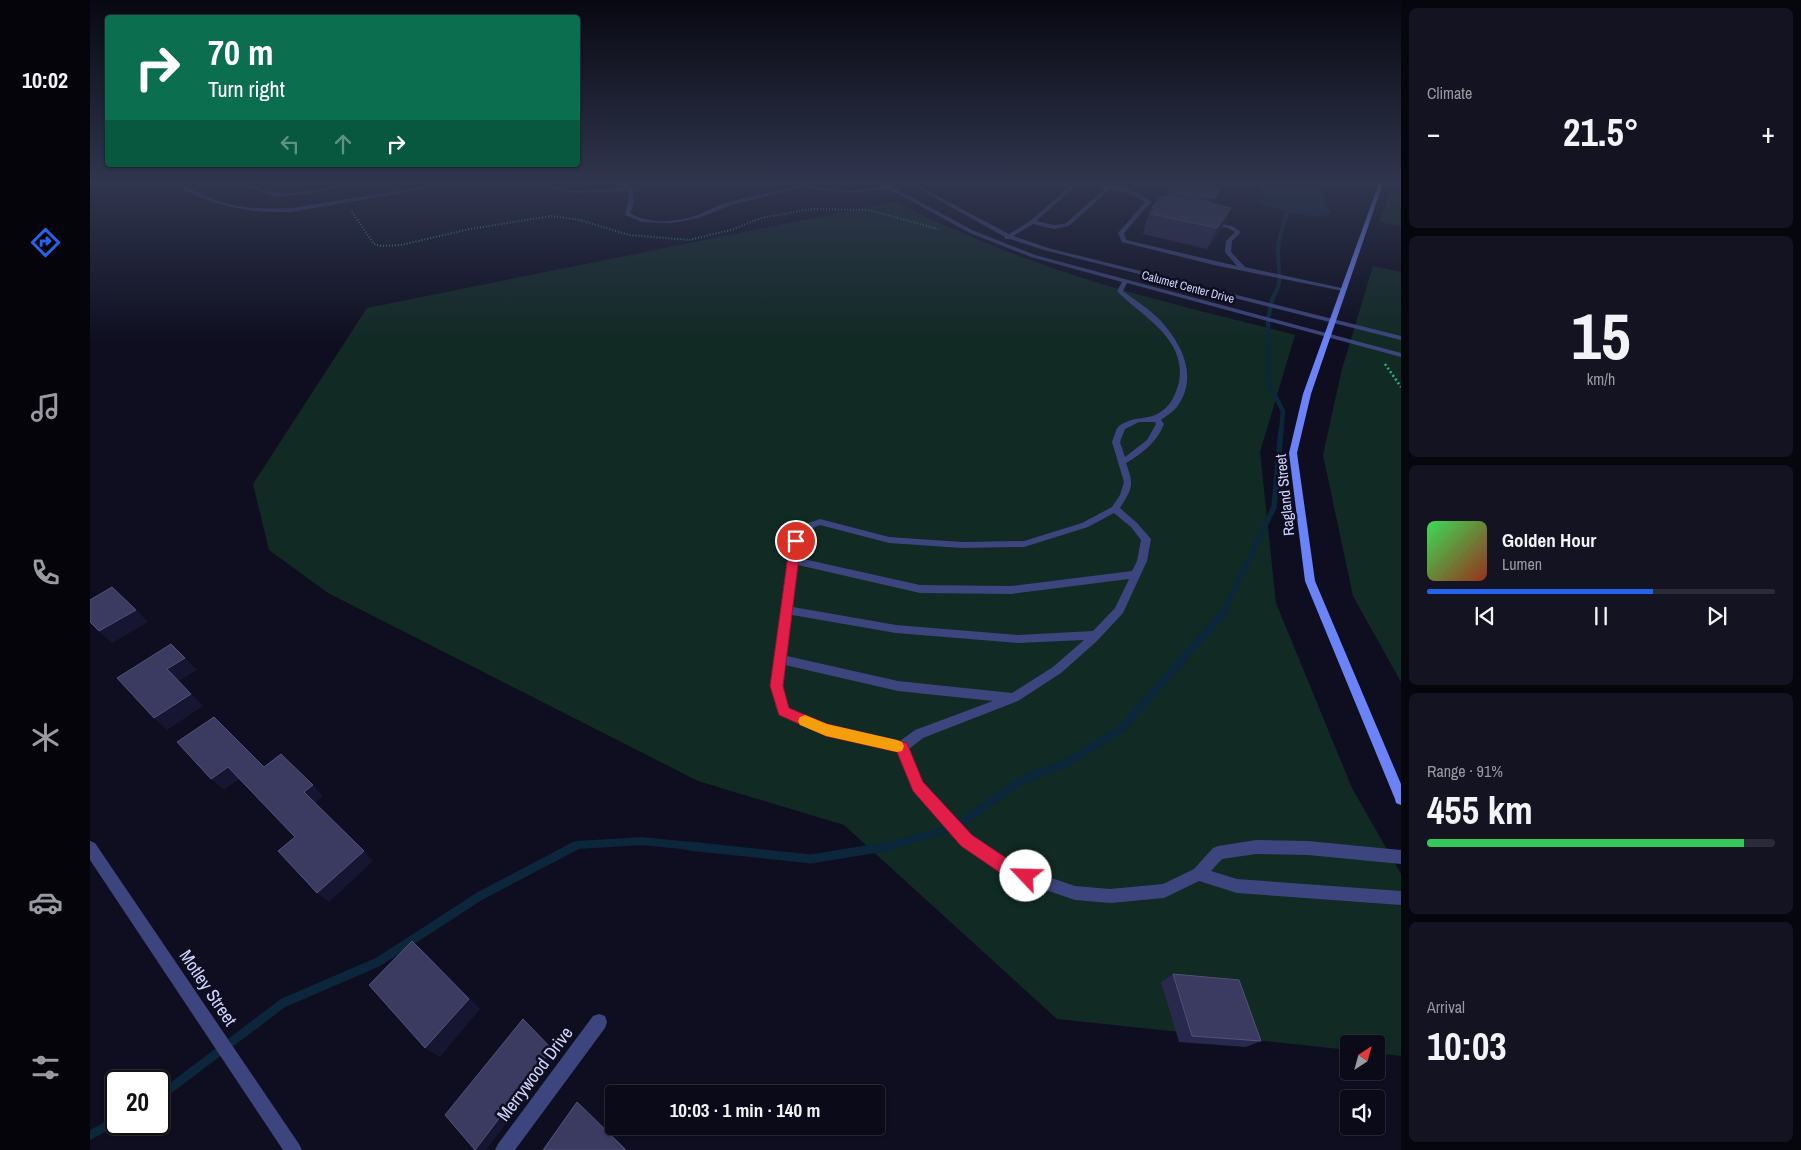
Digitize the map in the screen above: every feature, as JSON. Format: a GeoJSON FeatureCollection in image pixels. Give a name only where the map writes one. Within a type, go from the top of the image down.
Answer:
{"type":"FeatureCollection","features":[{"type":"Feature","properties":{"kind":"street","name":"Calumet Center Drive"},"geometry":{"type":"LineString","coordinates":[[984,237],[996,243],[1041,259],[1401,356]]}},
{"type":"Feature","properties":{"kind":"street"},"geometry":{"type":"LineString","coordinates":[[996,243],[1009,237]]}},
{"type":"Feature","properties":{"kind":"street","name":"Calumet Center Drive"},"geometry":{"type":"LineString","coordinates":[[1012,237],[1046,249],[1401,338]]}},
{"type":"Feature","properties":{"kind":"street"},"geometry":{"type":"LineString","coordinates":[[1122,237],[1124,241],[1243,269],[1343,289]]}},
{"type":"Feature","properties":{"kind":"street"},"geometry":{"type":"LineString","coordinates":[[1233,237],[1228,241],[1228,252],[1243,269]]}},
{"type":"Feature","properties":{"kind":"street","name":"Ragland Street"},"geometry":{"type":"LineString","coordinates":[[1362,237],[1307,394],[1292,453],[1310,581],[1401,799]]}},
{"type":"Feature","properties":{"kind":"street"},"geometry":{"type":"LineString","coordinates":[[902,747],[826,730],[783,711],[777,686],[796,541],[806,527],[820,522],[889,540],[962,546],[1024,544],[1085,525],[1115,509],[1124,495],[1128,482],[1116,442],[1121,428],[1137,420],[1157,419],[1173,407],[1181,389],[1184,374],[1180,356],[1172,339],[1156,320],[1120,291],[1125,282]]}},
{"type":"Feature","properties":{"kind":"street"},"geometry":{"type":"LineString","coordinates":[[1129,298],[1140,286]]}},
{"type":"Feature","properties":{"kind":"street"},"geometry":{"type":"LineString","coordinates":[[1123,461],[1140,452],[1158,432],[1160,424],[1157,419]]}},
{"type":"Feature","properties":{"kind":"street"},"geometry":{"type":"LineString","coordinates":[[902,747],[919,734],[1014,698],[1057,670],[1096,635],[1119,610],[1142,561],[1146,539],[1134,525],[1115,509]]}},
{"type":"Feature","properties":{"kind":"street"},"geometry":{"type":"LineString","coordinates":[[793,560],[920,589],[1011,590],[1136,574]]}},
{"type":"Feature","properties":{"kind":"street"},"geometry":{"type":"LineString","coordinates":[[787,610],[896,629],[1018,639],[1096,635]]}},
{"type":"Feature","properties":{"kind":"street"},"geometry":{"type":"LineString","coordinates":[[780,659],[898,686],[1014,698]]}},
{"type":"Feature","properties":{"kind":"street"},"geometry":{"type":"LineString","coordinates":[[902,747],[918,787],[967,840],[1010,871],[1074,893],[1110,896],[1164,891],[1199,874],[1218,853],[1256,847],[1308,848],[1401,857]]}},
{"type":"Feature","properties":{"kind":"street","name":"Motley Street"},"geometry":{"type":"LineString","coordinates":[[90,848],[293,1150]]}},
{"type":"Feature","properties":{"kind":"street"},"geometry":{"type":"LineString","coordinates":[[1199,874],[1237,886],[1313,890],[1401,898]]}},
{"type":"Feature","properties":{"kind":"street","name":"Merrywood Drive"},"geometry":{"type":"LineString","coordinates":[[504,1150],[599,1022]]}},
{"type":"Feature","properties":{"kind":"green space"},"geometry":{"type":"Polygon","coordinates":[[[721,237],[971,237],[1027,259],[1139,295],[1295,335],[1260,452],[1276,603],[1352,788],[1401,874],[1401,1056],[1385,1054],[1385,1035],[1340,1035],[1340,1049],[1057,1019],[844,825],[698,781],[328,593],[269,550],[253,484],[367,308],[721,237]]]}},
{"type":"Feature","properties":{"kind":"green space"},"geometry":{"type":"Polygon","coordinates":[[[1373,266],[1401,272],[1401,682],[1353,596],[1323,455],[1342,369],[1373,266]]]}},
{"type":"Feature","properties":{"kind":"building"},"geometry":{"type":"Polygon","coordinates":[[[112,587],[136,610],[99,631],[90,622],[90,600],[112,587]]]}},
{"type":"Feature","properties":{"kind":"building"},"geometry":{"type":"Polygon","coordinates":[[[171,644],[185,658],[167,669],[191,694],[154,718],[117,678],[171,644]]]}},
{"type":"Feature","properties":{"kind":"building"},"geometry":{"type":"Polygon","coordinates":[[[214,717],[264,767],[281,754],[313,785],[304,792],[364,851],[317,893],[278,851],[295,837],[228,767],[211,779],[177,742],[214,717]]]}},
{"type":"Feature","properties":{"kind":"building"},"geometry":{"type":"Polygon","coordinates":[[[412,941],[469,999],[425,1048],[369,985],[412,941]]]}},
{"type":"Feature","properties":{"kind":"building"},"geometry":{"type":"Polygon","coordinates":[[[1173,974],[1239,980],[1261,1041],[1192,1036],[1173,974]]]}},
{"type":"Feature","properties":{"kind":"building"},"geometry":{"type":"Polygon","coordinates":[[[523,1019],[552,1049],[475,1150],[445,1115],[523,1019]]]}},
{"type":"Feature","properties":{"kind":"building"},"geometry":{"type":"Polygon","coordinates":[[[577,1102],[605,1129],[605,1135],[611,1135],[626,1150],[543,1150],[577,1102]]]}},
{"type":"Feature","properties":{"kind":"waterway"},"geometry":{"type":"LineString","coordinates":[[1276,291],[1279,282],[1278,255],[1281,237]]}},
{"type":"Feature","properties":{"kind":"waterway"},"geometry":{"type":"LineString","coordinates":[[1276,291],[1268,318],[1268,383],[1283,411],[1281,432]]}},
{"type":"Feature","properties":{"kind":"waterway"},"geometry":{"type":"LineString","coordinates":[[1223,613],[1274,507],[1281,430]]}},
{"type":"Feature","properties":{"kind":"waterway"},"geometry":{"type":"LineString","coordinates":[[889,846],[956,827],[1020,781],[1068,762],[1121,729],[1224,612]]}},
{"type":"Feature","properties":{"kind":"waterway"},"geometry":{"type":"LineString","coordinates":[[575,846],[642,841],[701,847]]}},
{"type":"Feature","properties":{"kind":"waterway"},"geometry":{"type":"LineString","coordinates":[[170,1089],[283,1003],[378,962],[480,896],[575,846]]}},
{"type":"Feature","properties":{"kind":"waterway"},"geometry":{"type":"LineString","coordinates":[[689,846],[811,859],[889,846]]}},
{"type":"Feature","properties":{"kind":"waterway"},"geometry":{"type":"LineString","coordinates":[[90,1135],[105,1127]]}},
{"type":"Feature","properties":{"kind":"slow traffic"},"geometry":{"type":"LineString","coordinates":[[805,721],[826,730],[897,746]]}},
{"type":"Feature","properties":{"kind":"route"},"geometry":{"type":"LineString","coordinates":[[796,541],[777,686],[783,711],[826,730],[902,747],[918,787],[967,840],[1010,871],[1026,876]]}}]}
